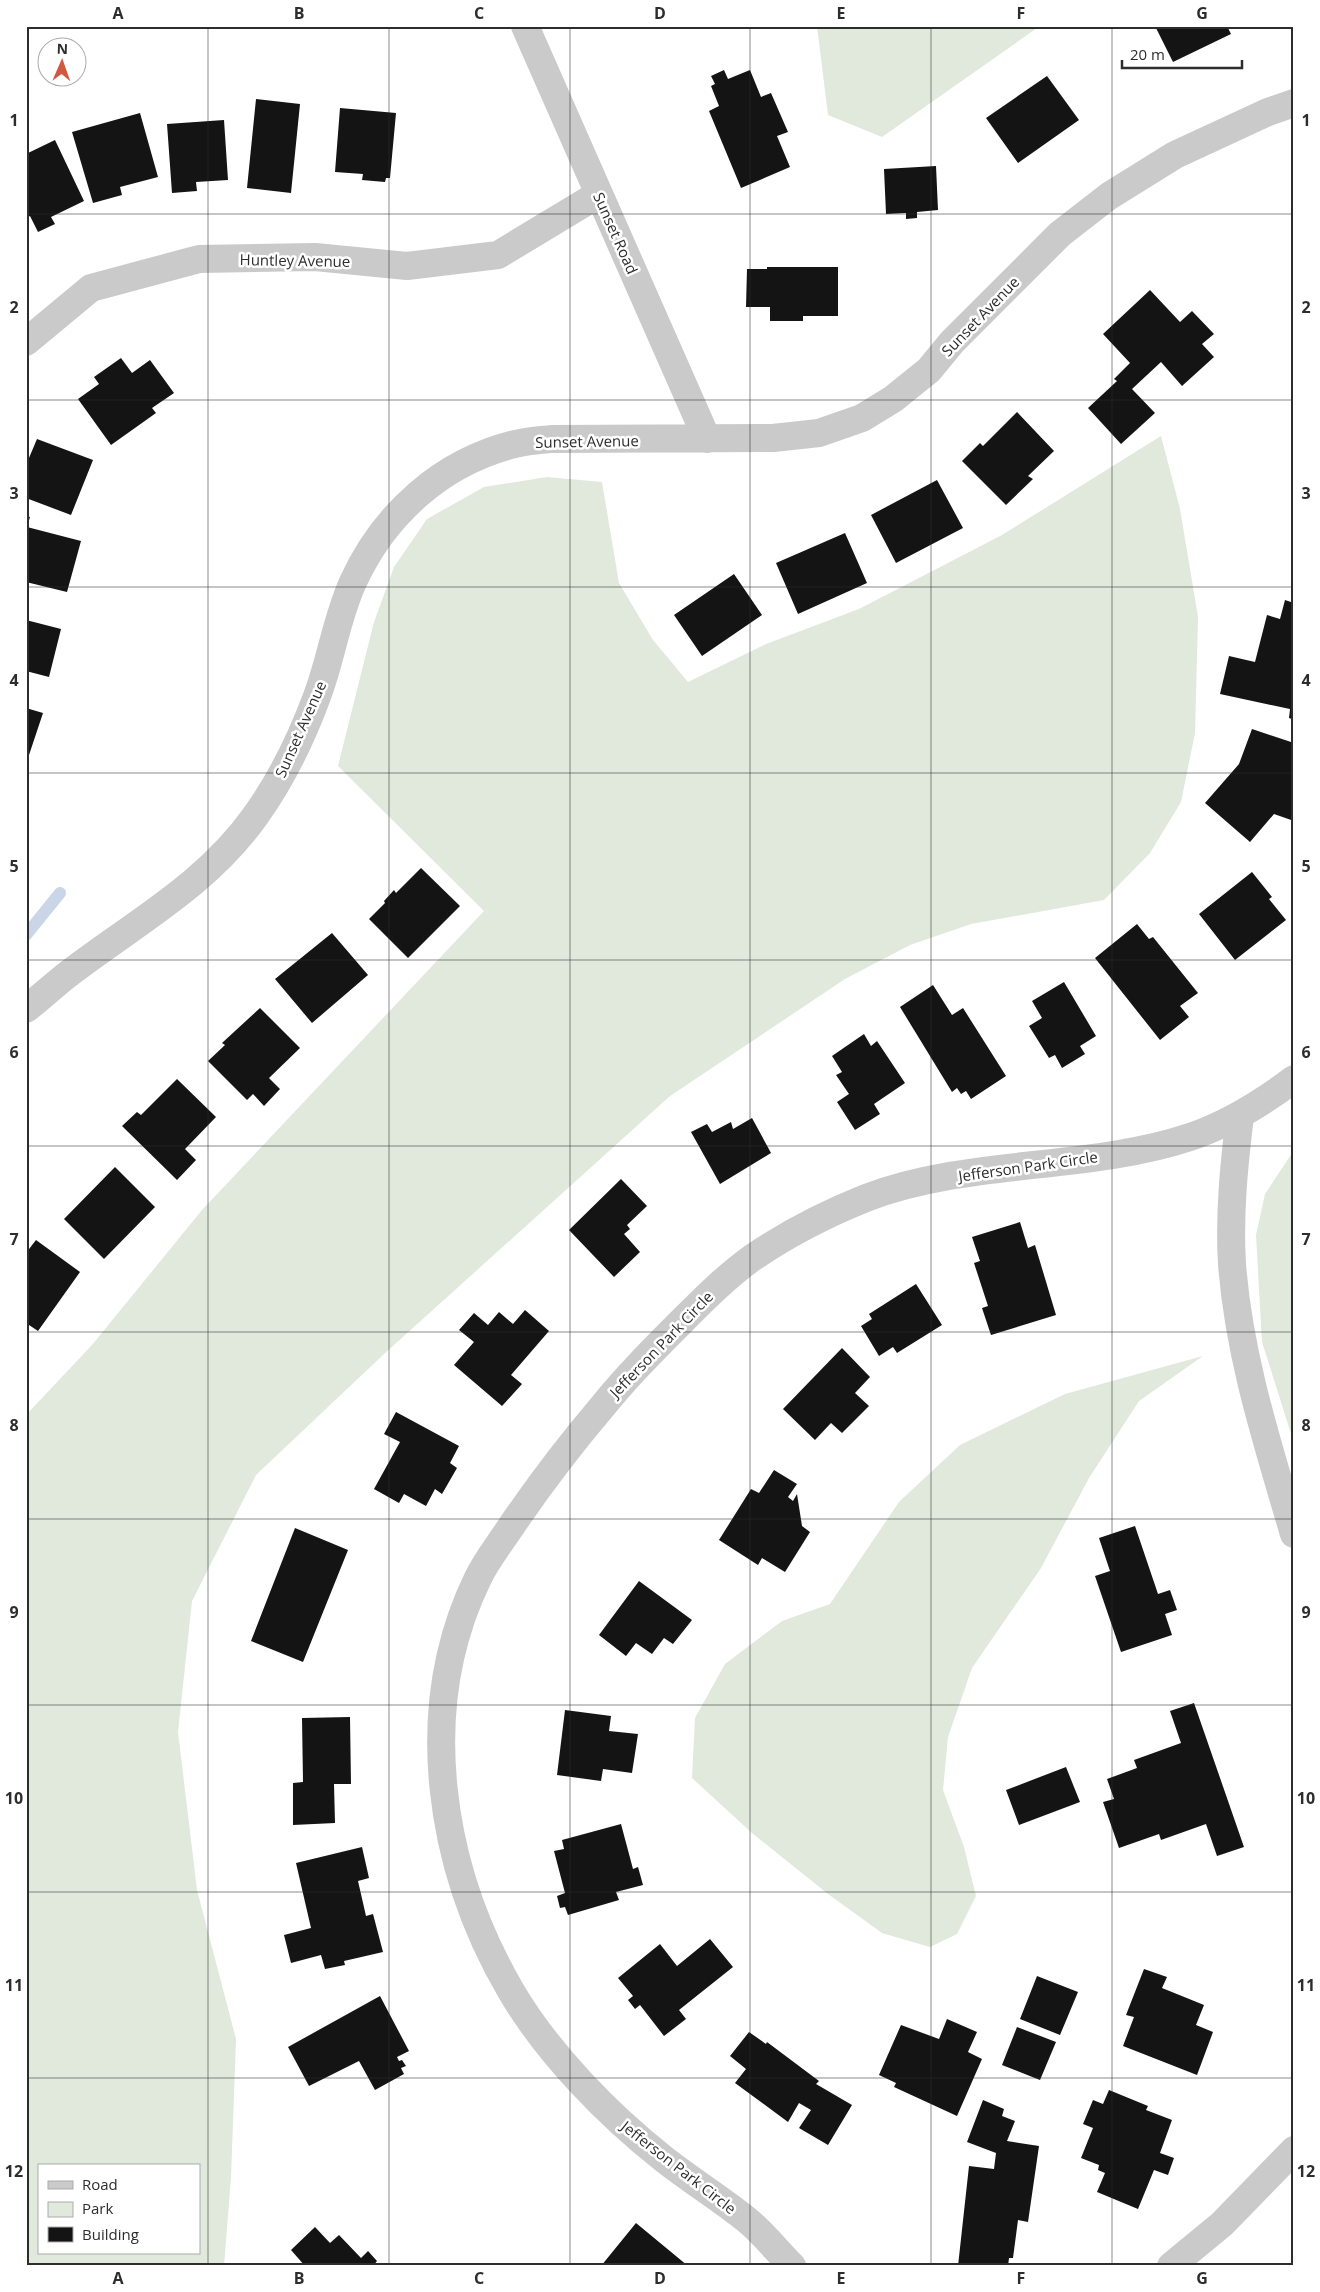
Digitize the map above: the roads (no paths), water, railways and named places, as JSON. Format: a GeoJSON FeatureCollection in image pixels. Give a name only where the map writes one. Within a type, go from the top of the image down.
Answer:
{"type":"FeatureCollection","features":[{"type":"Feature","properties":{"kind":"street","name":"Sunset Road"},"geometry":{"type":"LineString","coordinates":[[525,26],[706,439]]}},
{"type":"Feature","properties":{"kind":"street","name":"Sunset Avenue"},"geometry":{"type":"LineString","coordinates":[[26,1010],[67,975],[173,900],[222,856],[256,816],[281,776],[316,699],[353,582],[380,534],[404,506],[424,488],[463,463],[515,444],[552,439],[773,438],[819,433],[862,418],[894,399],[929,370],[952,342],[1060,234],[1109,196],[1175,156],[1268,112],[1294,103]]}},
{"type":"Feature","properties":{"kind":"street","name":"Huntley Avenue"},"geometry":{"type":"LineString","coordinates":[[26,342],[91,288],[199,259],[315,257],[407,266],[498,255],[599,194]]}},
{"type":"Feature","properties":{"kind":"street","name":"Jefferson Park Circle"},"geometry":{"type":"LineString","coordinates":[[792,2266],[750,2223],[664,2160],[615,2118],[550,2048],[512,1993],[481,1934],[462,1879],[447,1817],[441,1751],[443,1688],[458,1624],[480,1573],[547,1474],[629,1373],[709,1294],[750,1259],[807,1224],[869,1197],[933,1179],[1135,1150],[1190,1137],[1240,1116],[1262,1104],[1294,1079]]}},
{"type":"Feature","properties":{"kind":"street"},"geometry":{"type":"LineString","coordinates":[[1240,1116],[1232,1181],[1232,1263],[1242,1344],[1257,1408],[1294,1534]]}},
{"type":"Feature","properties":{"kind":"street"},"geometry":{"type":"LineString","coordinates":[[1171,2266],[1222,2224],[1294,2150]]}},
{"type":"Feature","properties":{"kind":"waterway"},"geometry":{"type":"LineString","coordinates":[[26,935],[60,893]]}}]}
